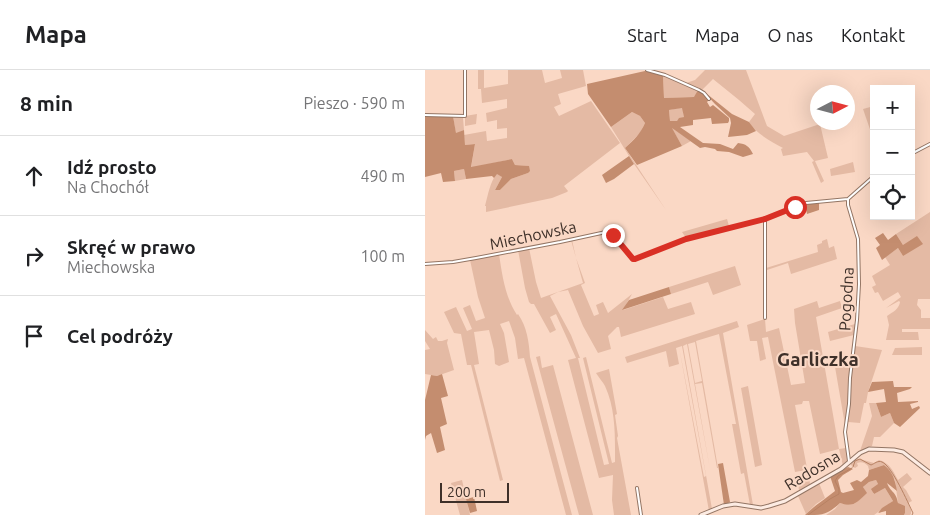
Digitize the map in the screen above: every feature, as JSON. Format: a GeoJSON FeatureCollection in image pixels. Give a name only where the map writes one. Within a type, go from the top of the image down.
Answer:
{"type":"FeatureCollection","features":[{"type":"Feature","properties":{"kind":"street"},"geometry":{"type":"LineString","coordinates":[[425,116],[465,116],[465,70]]}},
{"type":"Feature","properties":{"kind":"street"},"geometry":{"type":"LineString","coordinates":[[647,70],[665,75],[699,90],[709,99]]}},
{"type":"Feature","properties":{"kind":"street"},"geometry":{"type":"LineString","coordinates":[[915,152],[930,144]]}},
{"type":"Feature","properties":{"kind":"street"},"geometry":{"type":"LineString","coordinates":[[765,318],[765,219],[806,203],[848,199],[870,180]]}},
{"type":"Feature","properties":{"kind":"street","name":"Pogodna"},"geometry":{"type":"LineString","coordinates":[[848,199],[858,240],[859,284],[845,432],[850,462]]}},
{"type":"Feature","properties":{"kind":"street","name":"Miechowska"},"geometry":{"type":"LineString","coordinates":[[425,264],[476,258],[606,232],[611,232],[633,259],[686,239],[765,219]]}},
{"type":"Feature","properties":{"kind":"street","name":"Radosna"},"geometry":{"type":"LineString","coordinates":[[701,515],[723,506],[735,504],[761,508],[785,501],[841,469],[869,449],[899,450],[907,453],[929,472]]}},
{"type":"Feature","properties":{"kind":"street"},"geometry":{"type":"LineString","coordinates":[[637,488],[641,515]]}},
{"type":"Feature","properties":{"kind":"shaded area"},"geometry":{"type":"Polygon","coordinates":[[[478,70],[484,70],[484,88],[508,84],[508,70],[542,70],[545,83],[562,78],[560,70],[583,70],[586,86],[558,94],[561,104],[554,107],[559,116],[591,101],[620,143],[564,186],[567,192],[552,198],[486,212],[485,206],[488,193],[497,173],[502,177],[495,190],[500,190],[511,179],[528,173],[528,166],[515,165],[512,159],[471,168],[475,144],[465,145],[464,135],[486,131],[487,141],[507,138],[507,128],[497,129],[497,120],[487,122],[486,113],[507,108],[507,99],[482,103],[481,89],[478,89],[478,70]]]}},
{"type":"Feature","properties":{"kind":"shaded area"},"geometry":{"type":"Polygon","coordinates":[[[705,70],[746,70],[767,126],[784,136],[810,127],[810,130],[821,130],[828,158],[815,161],[824,181],[821,183],[812,162],[814,161],[807,152],[783,156],[781,149],[783,148],[760,134],[752,126],[749,122],[755,114],[739,100],[713,79],[702,90],[686,83],[695,80],[705,70]]]}},
{"type":"Feature","properties":{"kind":"shaded area"},"geometry":{"type":"Polygon","coordinates":[[[645,71],[663,76],[664,98],[694,97],[698,90],[709,100],[707,102],[710,107],[713,105],[729,118],[729,121],[728,123],[712,124],[711,118],[693,120],[693,125],[680,127],[703,143],[720,144],[733,149],[738,143],[741,143],[747,146],[753,154],[743,157],[715,149],[700,148],[672,128],[682,146],[637,165],[625,148],[637,137],[645,123],[640,116],[632,112],[611,127],[588,94],[587,84],[645,71]],[[682,108],[669,110],[670,121],[677,121],[679,118],[684,117],[682,108]]]}},
{"type":"Feature","properties":{"kind":"shaded area"},"geometry":{"type":"Polygon","coordinates":[[[663,76],[698,90],[695,97],[664,98],[663,76]]]}},
{"type":"Feature","properties":{"kind":"shaded area"},"geometry":{"type":"Polygon","coordinates":[[[702,90],[732,114],[749,122],[756,131],[747,135],[728,137],[731,123],[730,118],[702,90]]]}},
{"type":"Feature","properties":{"kind":"shaded area"},"geometry":{"type":"Polygon","coordinates":[[[683,107],[684,117],[677,121],[670,121],[669,110],[683,107]]]}},
{"type":"Feature","properties":{"kind":"shaded area"},"geometry":{"type":"Polygon","coordinates":[[[870,107],[870,129],[863,109],[870,107]]]}},
{"type":"Feature","properties":{"kind":"shaded area"},"geometry":{"type":"Polygon","coordinates":[[[632,112],[640,116],[645,123],[640,133],[625,148],[666,210],[611,127],[632,112]]]}},
{"type":"Feature","properties":{"kind":"shaded area"},"geometry":{"type":"Polygon","coordinates":[[[477,114],[476,124],[465,126],[465,116],[477,114]]]}},
{"type":"Feature","properties":{"kind":"shaded area"},"geometry":{"type":"Polygon","coordinates":[[[425,116],[453,116],[456,133],[464,130],[465,145],[475,144],[471,167],[512,159],[515,165],[529,166],[530,171],[511,179],[500,190],[495,190],[502,177],[497,174],[494,178],[492,176],[466,179],[464,169],[454,171],[455,181],[443,182],[441,173],[425,177],[425,116]]]}},
{"type":"Feature","properties":{"kind":"shaded area"},"geometry":{"type":"Polygon","coordinates":[[[453,116],[463,118],[464,130],[456,134],[453,116]]]}},
{"type":"Feature","properties":{"kind":"shaded area"},"geometry":{"type":"Polygon","coordinates":[[[671,127],[691,141],[682,146],[671,127]]]}},
{"type":"Feature","properties":{"kind":"shaded area"},"geometry":{"type":"Polygon","coordinates":[[[629,156],[634,164],[606,183],[602,175],[629,156]]]}},
{"type":"Feature","properties":{"kind":"shaded area"},"geometry":{"type":"Polygon","coordinates":[[[853,162],[855,172],[831,176],[830,169],[853,162]]]}},
{"type":"Feature","properties":{"kind":"shaded area"},"geometry":{"type":"Polygon","coordinates":[[[464,169],[466,179],[455,181],[454,171],[464,169]]]}},
{"type":"Feature","properties":{"kind":"shaded area"},"geometry":{"type":"Polygon","coordinates":[[[819,202],[819,210],[807,214],[805,204],[819,202]]]}},
{"type":"Feature","properties":{"kind":"shaded area"},"geometry":{"type":"Polygon","coordinates":[[[930,212],[930,299],[918,299],[917,305],[921,310],[921,318],[930,318],[930,329],[902,329],[902,332],[918,332],[919,340],[886,340],[889,325],[887,316],[897,308],[900,302],[886,308],[901,297],[898,292],[883,301],[878,292],[875,293],[872,287],[876,285],[872,276],[890,265],[885,257],[898,248],[903,256],[903,245],[896,234],[930,212]]]}},
{"type":"Feature","properties":{"kind":"shaded area"},"geometry":{"type":"Polygon","coordinates":[[[727,219],[729,226],[686,238],[682,232],[727,219]]]}},
{"type":"Feature","properties":{"kind":"shaded area"},"geometry":{"type":"Polygon","coordinates":[[[883,233],[888,240],[896,234],[903,245],[917,236],[923,244],[903,256],[898,248],[882,260],[876,248],[880,245],[875,238],[883,233]]]}},
{"type":"Feature","properties":{"kind":"shaded area"},"geometry":{"type":"Polygon","coordinates":[[[827,239],[829,248],[834,246],[837,259],[791,274],[788,263],[767,270],[766,268],[818,252],[817,245],[827,239]]]}},
{"type":"Feature","properties":{"kind":"shaded area"},"geometry":{"type":"Polygon","coordinates":[[[529,248],[541,298],[583,283],[576,258],[585,283],[581,285],[594,316],[599,314],[596,305],[603,302],[608,313],[632,294],[623,310],[663,297],[668,309],[691,302],[695,314],[621,337],[619,327],[617,327],[608,336],[611,349],[598,353],[583,326],[568,290],[550,296],[571,335],[580,358],[578,358],[604,465],[609,464],[583,358],[586,357],[612,463],[615,462],[613,414],[609,395],[596,373],[609,369],[617,414],[615,415],[617,438],[631,515],[614,515],[612,500],[613,475],[599,478],[568,360],[576,358],[556,314],[550,317],[556,330],[550,333],[534,304],[529,302],[518,250],[529,248]]]}},
{"type":"Feature","properties":{"kind":"shaded area"},"geometry":{"type":"Polygon","coordinates":[[[499,254],[507,293],[513,308],[524,324],[530,357],[572,515],[566,515],[524,358],[518,359],[515,338],[509,321],[500,324],[504,333],[509,362],[499,366],[495,364],[489,330],[474,332],[479,364],[474,365],[503,480],[500,481],[471,365],[467,365],[461,334],[454,333],[444,312],[456,307],[467,331],[472,329],[463,308],[470,305],[476,321],[485,318],[478,297],[470,260],[499,254]]]}},
{"type":"Feature","properties":{"kind":"shaded area"},"geometry":{"type":"Polygon","coordinates":[[[735,266],[741,285],[713,295],[708,282],[671,294],[669,287],[735,266]]]}},
{"type":"Feature","properties":{"kind":"shaded area"},"geometry":{"type":"Polygon","coordinates":[[[669,287],[671,294],[622,310],[629,300],[669,287]]]}},
{"type":"Feature","properties":{"kind":"shaded area"},"geometry":{"type":"Polygon","coordinates":[[[817,301],[819,308],[840,301],[842,308],[816,317],[839,449],[820,454],[809,401],[803,401],[802,404],[795,405],[810,484],[799,490],[797,480],[807,478],[806,470],[795,472],[768,337],[762,338],[766,359],[760,361],[757,341],[750,341],[747,325],[765,319],[766,332],[779,328],[791,385],[805,383],[794,309],[817,301]]]}},
{"type":"Feature","properties":{"kind":"shaded area"},"geometry":{"type":"Polygon","coordinates":[[[737,321],[739,327],[723,333],[753,505],[750,505],[744,473],[741,474],[732,424],[736,424],[719,334],[696,341],[718,468],[702,383],[695,384],[710,469],[687,344],[683,346],[712,509],[709,511],[679,347],[676,348],[679,364],[669,367],[666,351],[627,363],[625,357],[737,321]],[[695,342],[688,344],[695,383],[702,381],[695,342]],[[682,346],[679,347],[704,477],[706,476],[682,346]]]}},
{"type":"Feature","properties":{"kind":"shaded area"},"geometry":{"type":"Polygon","coordinates":[[[855,324],[854,335],[830,341],[828,332],[855,324]]]}},
{"type":"Feature","properties":{"kind":"shaded area"},"geometry":{"type":"Polygon","coordinates":[[[425,330],[433,339],[436,337],[438,341],[448,339],[447,343],[454,370],[437,376],[425,374],[425,350],[430,349],[425,341],[425,330]]]}},
{"type":"Feature","properties":{"kind":"shaded area"},"geometry":{"type":"Polygon","coordinates":[[[855,346],[882,350],[866,403],[864,403],[860,423],[848,422],[855,346]]]}},
{"type":"Feature","properties":{"kind":"shaded area"},"geometry":{"type":"Polygon","coordinates":[[[922,347],[922,355],[892,355],[895,348],[922,347]]]}},
{"type":"Feature","properties":{"kind":"shaded area"},"geometry":{"type":"Polygon","coordinates":[[[540,356],[542,368],[553,365],[593,515],[579,515],[536,357],[540,356]]]}},
{"type":"Feature","properties":{"kind":"shaded area"},"geometry":{"type":"Polygon","coordinates":[[[850,365],[848,404],[845,425],[835,367],[850,365]]]}},
{"type":"Feature","properties":{"kind":"shaded area"},"geometry":{"type":"Polygon","coordinates":[[[442,374],[448,396],[441,398],[447,424],[440,427],[445,450],[437,453],[431,433],[426,436],[425,440],[425,400],[431,375],[437,376],[442,374]]]}},
{"type":"Feature","properties":{"kind":"shaded area"},"geometry":{"type":"Polygon","coordinates":[[[893,381],[894,387],[912,387],[897,393],[898,402],[918,401],[910,404],[912,409],[919,406],[920,408],[900,427],[894,423],[890,413],[881,417],[876,403],[886,402],[884,389],[868,392],[872,382],[893,381]]]}},
{"type":"Feature","properties":{"kind":"shaded area"},"geometry":{"type":"Polygon","coordinates":[[[748,386],[762,465],[755,467],[741,388],[748,386]]]}},
{"type":"Feature","properties":{"kind":"shaded area"},"geometry":{"type":"Polygon","coordinates":[[[869,403],[876,403],[881,417],[890,413],[894,423],[880,437],[874,437],[872,446],[860,451],[872,416],[869,403]]]}},
{"type":"Feature","properties":{"kind":"shaded area"},"geometry":{"type":"Polygon","coordinates":[[[846,448],[848,453],[848,460],[843,466],[839,449],[846,448]]]}},
{"type":"Feature","properties":{"kind":"shaded area"},"geometry":{"type":"Polygon","coordinates":[[[856,458],[874,463],[879,460],[883,461],[891,468],[898,480],[907,473],[912,479],[903,487],[912,501],[908,503],[911,510],[910,515],[904,515],[905,513],[898,503],[895,480],[884,465],[869,470],[867,465],[860,462],[857,463],[858,466],[855,468],[850,463],[856,458]]]}},
{"type":"Feature","properties":{"kind":"shaded area"},"geometry":{"type":"Polygon","coordinates":[[[723,463],[730,502],[724,505],[718,464],[723,463]]]}},
{"type":"Feature","properties":{"kind":"shaded area"},"geometry":{"type":"Polygon","coordinates":[[[884,465],[890,470],[897,491],[887,483],[896,496],[898,503],[905,506],[904,515],[886,515],[886,511],[878,513],[893,501],[885,488],[874,494],[871,489],[878,484],[876,480],[869,482],[863,487],[867,493],[855,503],[849,505],[840,503],[824,514],[805,515],[835,491],[830,476],[848,467],[853,469],[838,480],[841,492],[843,493],[854,490],[850,483],[857,480],[861,482],[868,476],[869,470],[884,465]]]}},
{"type":"Feature","properties":{"kind":"shaded area"},"geometry":{"type":"Polygon","coordinates":[[[462,480],[470,515],[460,515],[451,483],[462,480]]]}},
{"type":"Feature","properties":{"kind":"shaded area"},"geometry":{"type":"Polygon","coordinates":[[[876,480],[878,484],[873,494],[885,488],[893,501],[874,515],[826,515],[840,503],[849,505],[858,501],[866,493],[863,487],[869,482],[876,480]]]}},
{"type":"Feature","properties":{"kind":"shaded area"},"geometry":{"type":"Polygon","coordinates":[[[819,483],[825,498],[806,514],[798,496],[819,483]]]}},
{"type":"Feature","properties":{"kind":"shaded area"},"geometry":{"type":"Polygon","coordinates":[[[474,497],[477,511],[470,513],[466,499],[474,497]]]}},
{"type":"Feature","properties":{"kind":"waterway","name":"Garliczka"},"geometry":{"type":"LineString","coordinates":[[853,467],[855,461],[860,459],[871,465],[879,461],[886,465],[899,485],[913,513],[912,515]]}},
{"type":"Feature","properties":{"kind":"waterway","name":"Garliczka"},"geometry":{"type":"LineString","coordinates":[[808,515],[839,494],[835,481],[838,476],[852,468]]}},
{"type":"Feature","properties":{"kind":"district","name":"Garliczka"},"geometry":{"type":"Point","coordinates":[818,359]}},
{"type":"Feature","properties":{"kind":"route"},"geometry":{"type":"LineString","coordinates":[[613,235],[635,259],[686,239],[765,219],[795,207]]}}]}
